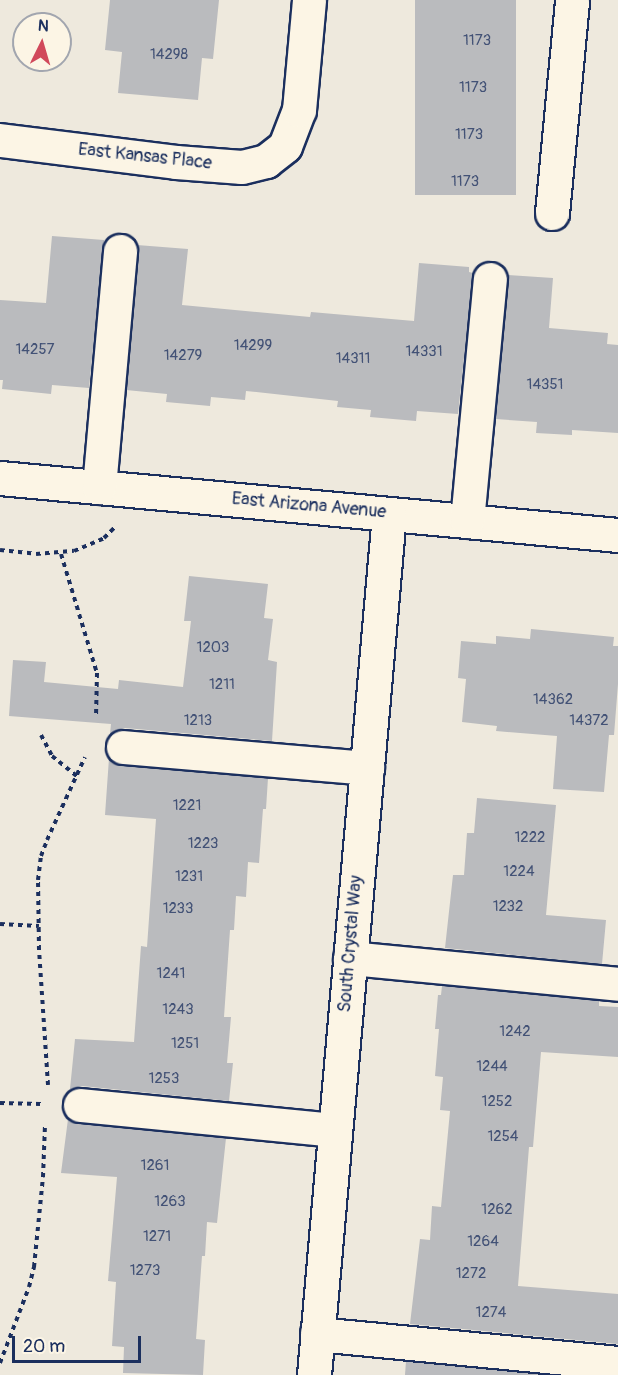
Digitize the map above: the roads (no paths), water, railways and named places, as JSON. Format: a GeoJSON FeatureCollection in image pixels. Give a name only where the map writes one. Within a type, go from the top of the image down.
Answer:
{"type":"FeatureCollection","features":[{"type":"Feature","properties":{"kind":"street","name":"East Kansas Place"},"geometry":{"type":"LineString","coordinates":[[0,140],[176,162],[243,166],[266,161],[285,146],[299,110],[309,0]]}},
{"type":"Feature","properties":{"kind":"street"},"geometry":{"type":"LineString","coordinates":[[552,213],[572,0]]}},
{"type":"Feature","properties":{"kind":"street"},"geometry":{"type":"LineString","coordinates":[[99,487],[120,251]]}},
{"type":"Feature","properties":{"kind":"street"},"geometry":{"type":"LineString","coordinates":[[467,521],[490,279]]}},
{"type":"Feature","properties":{"kind":"street","name":"East Arizona Avenue"},"geometry":{"type":"LineString","coordinates":[[0,478],[618,535]]}},
{"type":"Feature","properties":{"kind":"street","name":"South Crystal Way"},"geometry":{"type":"LineString","coordinates":[[314,1375],[389,514]]}},
{"type":"Feature","properties":{"kind":"street"},"geometry":{"type":"LineString","coordinates":[[123,747],[367,768]]}},
{"type":"Feature","properties":{"kind":"street"},"geometry":{"type":"LineString","coordinates":[[350,958],[618,984]]}},
{"type":"Feature","properties":{"kind":"street"},"geometry":{"type":"LineString","coordinates":[[80,1105],[335,1130]]}},
{"type":"Feature","properties":{"kind":"street"},"geometry":{"type":"LineString","coordinates":[[317,1334],[618,1363]]}}]}
